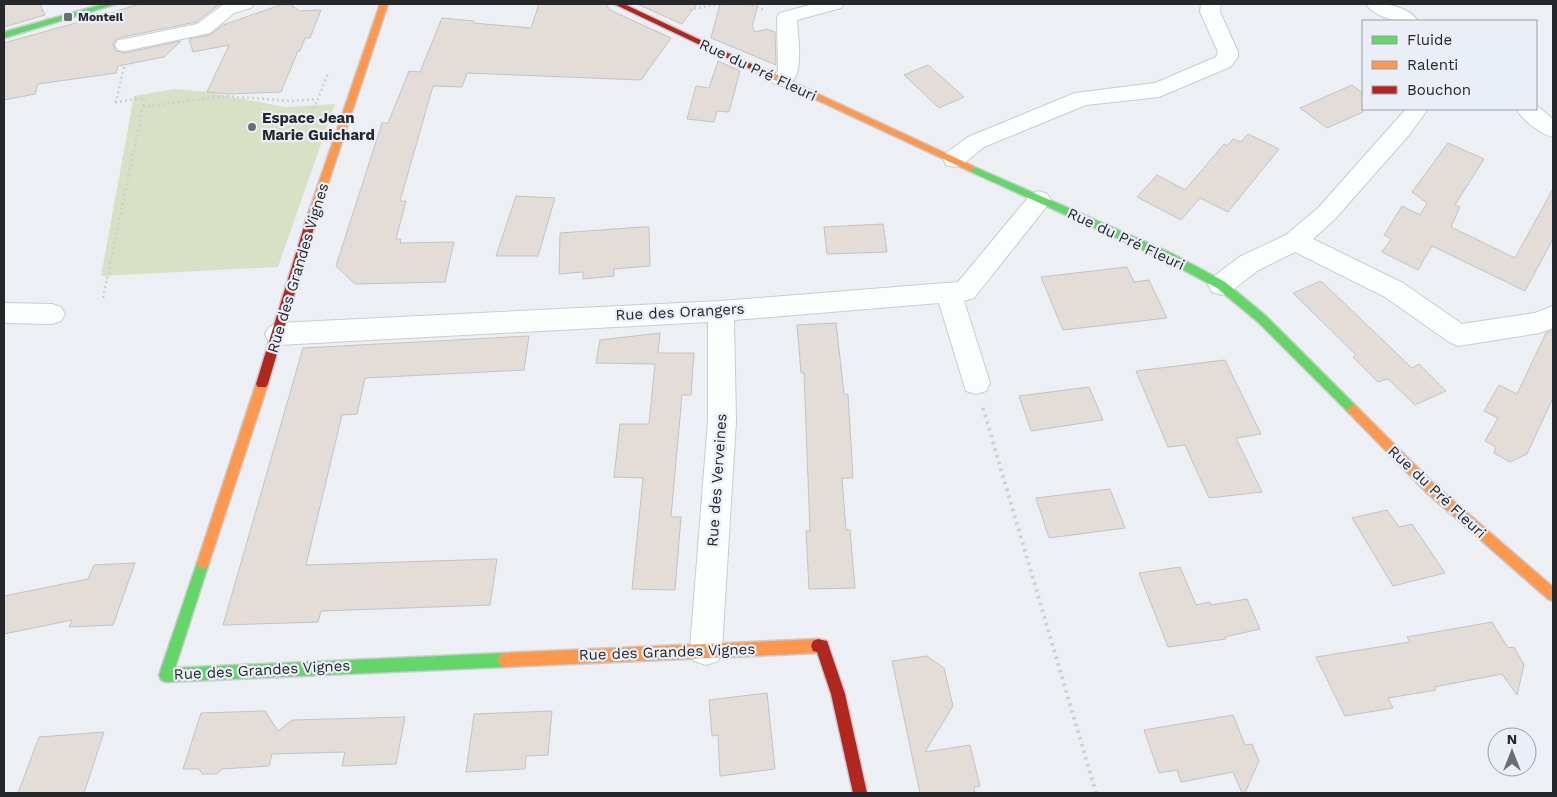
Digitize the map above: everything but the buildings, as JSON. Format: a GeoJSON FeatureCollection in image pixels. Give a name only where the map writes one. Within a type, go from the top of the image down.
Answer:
{"type":"FeatureCollection","features":[{"type":"Feature","properties":{"kind":"street"},"geometry":{"type":"LineString","coordinates":[[4,35],[112,4]]}},
{"type":"Feature","properties":{"kind":"street"},"geometry":{"type":"LineString","coordinates":[[125,45],[202,29],[227,9],[244,4]]}},
{"type":"Feature","properties":{"kind":"street","name":"Rue des Grandes Vignes"},"geometry":{"type":"LineString","coordinates":[[384,4],[294,271],[278,334],[166,675],[706,649],[822,646],[838,694],[860,793]]}},
{"type":"Feature","properties":{"kind":"street","name":"Rue du Pré Fleuri"},"geometry":{"type":"LineString","coordinates":[[618,4],[954,159],[1038,200],[1167,256],[1221,285],[1262,320],[1431,489],[1553,594]]}},
{"type":"Feature","properties":{"kind":"street"},"geometry":{"type":"LineString","coordinates":[[782,80],[788,72],[788,10],[834,4]]}},
{"type":"Feature","properties":{"kind":"street"},"geometry":{"type":"LineString","coordinates":[[954,159],[976,142],[1083,98],[1159,90],[1223,62],[1228,57],[1228,52],[1210,12],[1211,4]]}},
{"type":"Feature","properties":{"kind":"street"},"geometry":{"type":"LineString","coordinates":[[1376,4],[1406,20]]}},
{"type":"Feature","properties":{"kind":"street"},"geometry":{"type":"LineString","coordinates":[[1221,285],[1248,264],[1295,241],[1328,213],[1416,110]]}},
{"type":"Feature","properties":{"kind":"street"},"geometry":{"type":"LineString","coordinates":[[1527,110],[1553,130]]}},
{"type":"Feature","properties":{"kind":"street","name":"Rue des Orangers"},"geometry":{"type":"LineString","coordinates":[[278,334],[721,311],[965,291],[1038,200]]}},
{"type":"Feature","properties":{"kind":"street"},"geometry":{"type":"LineString","coordinates":[[1295,241],[1394,290],[1458,335],[1540,323],[1553,316]]}},
{"type":"Feature","properties":{"kind":"street"},"geometry":{"type":"LineString","coordinates":[[949,292],[976,383]]}},
{"type":"Feature","properties":{"kind":"street","name":"Rue des Verveines"},"geometry":{"type":"LineString","coordinates":[[706,649],[722,421],[721,311]]}},
{"type":"Feature","properties":{"kind":"street"},"geometry":{"type":"LineString","coordinates":[[4,313],[52,314]]}},
{"type":"Feature","properties":{"kind":"path"},"geometry":{"type":"LineString","coordinates":[[305,127],[328,73]]}},
{"type":"Feature","properties":{"kind":"path"},"geometry":{"type":"LineString","coordinates":[[103,298],[142,107],[225,96],[291,101],[318,99]]}},
{"type":"Feature","properties":{"kind":"path"},"geometry":{"type":"LineString","coordinates":[[976,383],[1096,793]]}},
{"type":"Feature","properties":{"kind":"green space"},"geometry":{"type":"Polygon","coordinates":[[[175,89],[207,92],[285,107],[335,104],[278,267],[101,276],[134,96],[175,89]]]}},
{"type":"Feature","properties":{"kind":"traffic: fast"},"geometry":{"type":"LineString","coordinates":[[4,35],[112,4]]}},
{"type":"Feature","properties":{"kind":"traffic: fast"},"geometry":{"type":"LineString","coordinates":[[970,168],[1167,256],[1221,285],[1262,319],[1353,410]]}},
{"type":"Feature","properties":{"kind":"traffic: fast"},"geometry":{"type":"LineString","coordinates":[[203,563],[166,675],[505,660]]}},
{"type":"Feature","properties":{"kind":"traffic: slow"},"geometry":{"type":"LineString","coordinates":[[312,217],[384,4]]}},
{"type":"Feature","properties":{"kind":"traffic: slow"},"geometry":{"type":"LineString","coordinates":[[760,70],[970,168]]}},
{"type":"Feature","properties":{"kind":"traffic: slow"},"geometry":{"type":"LineString","coordinates":[[203,563],[262,384]]}},
{"type":"Feature","properties":{"kind":"traffic: slow"},"geometry":{"type":"LineString","coordinates":[[1353,410],[1431,489],[1553,595]]}},
{"type":"Feature","properties":{"kind":"traffic: slow"},"geometry":{"type":"LineString","coordinates":[[505,660],[818,646]]}},
{"type":"Feature","properties":{"kind":"traffic: jam"},"geometry":{"type":"LineString","coordinates":[[618,4],[760,70]]}},
{"type":"Feature","properties":{"kind":"traffic: jam"},"geometry":{"type":"LineString","coordinates":[[262,384],[312,217]]}},
{"type":"Feature","properties":{"kind":"traffic: jam"},"geometry":{"type":"LineString","coordinates":[[818,646],[822,646],[838,694],[860,793]]}},
{"type":"Feature","properties":{"kind":"place","name":"Monteil"},"geometry":{"type":"Point","coordinates":[68,17]}},
{"type":"Feature","properties":{"kind":"place","name":"Espace Jean Marie Guichard"},"geometry":{"type":"Point","coordinates":[252,127]}}]}
